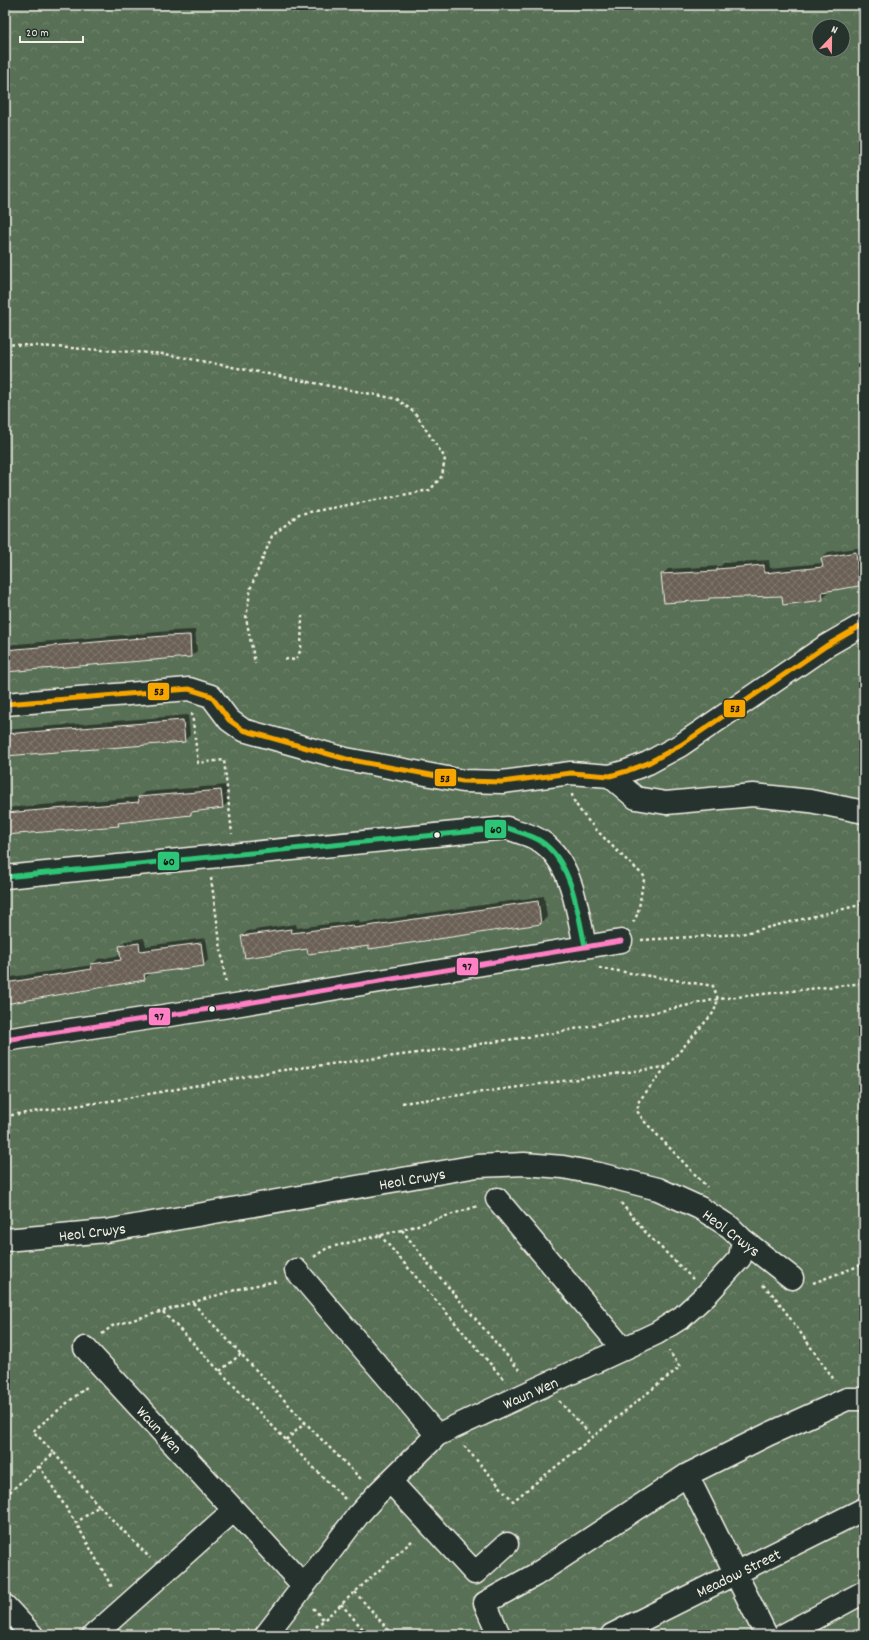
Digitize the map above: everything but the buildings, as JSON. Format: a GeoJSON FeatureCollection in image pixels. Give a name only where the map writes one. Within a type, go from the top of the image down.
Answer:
{"type":"FeatureCollection","features":[{"type":"Feature","properties":{"kind":"street"},"geometry":{"type":"LineString","coordinates":[[5,704],[188,689],[211,696],[229,720],[243,730],[346,759],[463,781],[502,782],[571,774],[610,776],[648,763],[682,745],[826,646],[864,624]]}},
{"type":"Feature","properties":{"kind":"street"},"geometry":{"type":"LineString","coordinates":[[610,776],[636,798],[666,803],[753,795],[810,801],[864,812]]}},
{"type":"Feature","properties":{"kind":"street"},"geometry":{"type":"LineString","coordinates":[[5,877],[507,828],[530,835],[548,847],[563,867],[571,886],[585,946]]}},
{"type":"Feature","properties":{"kind":"street"},"geometry":{"type":"LineString","coordinates":[[5,1040],[229,1006],[621,941]]}},
{"type":"Feature","properties":{"kind":"street","name":"Heol Crwys"},"geometry":{"type":"LineString","coordinates":[[5,1240],[106,1231],[477,1166],[524,1164],[562,1167],[599,1174],[658,1189],[700,1208],[730,1227],[742,1249],[795,1285]]}},
{"type":"Feature","properties":{"kind":"street"},"geometry":{"type":"LineString","coordinates":[[491,1201],[622,1349]]}},
{"type":"Feature","properties":{"kind":"street","name":"Waun Wen"},"geometry":{"type":"LineString","coordinates":[[266,1635],[359,1514],[384,1487],[443,1433],[657,1333],[682,1317],[708,1293],[742,1249]]}},
{"type":"Feature","properties":{"kind":"street"},"geometry":{"type":"LineString","coordinates":[[296,1270],[443,1433]]}},
{"type":"Feature","properties":{"kind":"street","name":"Waun Wen"},"geometry":{"type":"LineString","coordinates":[[85,1348],[304,1586]]}},
{"type":"Feature","properties":{"kind":"street"},"geometry":{"type":"LineString","coordinates":[[499,1635],[484,1603],[535,1575],[686,1475],[769,1434],[856,1399]]}},
{"type":"Feature","properties":{"kind":"street"},"geometry":{"type":"LineString","coordinates":[[686,1475],[766,1635]]}},
{"type":"Feature","properties":{"kind":"street"},"geometry":{"type":"LineString","coordinates":[[384,1487],[430,1524],[475,1573],[507,1544]]}},
{"type":"Feature","properties":{"kind":"street","name":"Meadow Street"},"geometry":{"type":"LineString","coordinates":[[612,1635],[864,1509]]}},
{"type":"Feature","properties":{"kind":"street"},"geometry":{"type":"LineString","coordinates":[[94,1635],[234,1510]]}},
{"type":"Feature","properties":{"kind":"street"},"geometry":{"type":"LineString","coordinates":[[784,1635],[864,1592]]}},
{"type":"Feature","properties":{"kind":"street"},"geometry":{"type":"LineString","coordinates":[[5,1606],[32,1635]]}},
{"type":"Feature","properties":{"kind":"path"},"geometry":{"type":"LineString","coordinates":[[5,344],[165,354],[397,399],[415,413],[445,458],[442,476],[430,490],[299,514],[272,536],[251,587],[246,618],[255,663]]}},
{"type":"Feature","properties":{"kind":"path"},"geometry":{"type":"LineString","coordinates":[[285,659],[296,660],[301,649],[302,616]]}},
{"type":"Feature","properties":{"kind":"path"},"geometry":{"type":"LineString","coordinates":[[188,689],[198,763],[224,760],[234,855]]}},
{"type":"Feature","properties":{"kind":"path"},"geometry":{"type":"LineString","coordinates":[[571,774],[573,799],[588,820],[645,877],[641,887],[637,917],[621,941]]}},
{"type":"Feature","properties":{"kind":"path"},"geometry":{"type":"LineString","coordinates":[[209,857],[229,1006]]}},
{"type":"Feature","properties":{"kind":"path"},"geometry":{"type":"LineString","coordinates":[[621,941],[741,934],[864,904]]}},
{"type":"Feature","properties":{"kind":"path"},"geometry":{"type":"LineString","coordinates":[[596,967],[713,986],[718,999],[714,1012],[666,1067],[639,1101],[637,1110],[644,1121],[710,1190]]}},
{"type":"Feature","properties":{"kind":"path"},"geometry":{"type":"LineString","coordinates":[[5,1116],[116,1100],[276,1071],[425,1052],[555,1032],[718,999],[864,983]]}},
{"type":"Feature","properties":{"kind":"path"},"geometry":{"type":"LineString","coordinates":[[402,1103],[666,1067]]}},
{"type":"Feature","properties":{"kind":"path"},"geometry":{"type":"LineString","coordinates":[[619,1200],[648,1234],[708,1293]]}},
{"type":"Feature","properties":{"kind":"path"},"geometry":{"type":"LineString","coordinates":[[85,1348],[112,1326],[242,1288],[278,1281],[327,1248],[402,1230],[491,1201]]}},
{"type":"Feature","properties":{"kind":"path"},"geometry":{"type":"LineString","coordinates":[[402,1230],[534,1391]]}},
{"type":"Feature","properties":{"kind":"path"},"geometry":{"type":"LineString","coordinates":[[380,1235],[534,1391],[592,1436]]}},
{"type":"Feature","properties":{"kind":"path"},"geometry":{"type":"LineString","coordinates":[[742,1249],[775,1297],[856,1399]]}},
{"type":"Feature","properties":{"kind":"path"},"geometry":{"type":"LineString","coordinates":[[775,1297],[795,1285],[864,1264]]}},
{"type":"Feature","properties":{"kind":"path"},"geometry":{"type":"LineString","coordinates":[[194,1303],[306,1422],[384,1487]]}},
{"type":"Feature","properties":{"kind":"path"},"geometry":{"type":"LineString","coordinates":[[163,1312],[359,1514]]}},
{"type":"Feature","properties":{"kind":"path"},"geometry":{"type":"LineString","coordinates":[[220,1371],[241,1354]]}},
{"type":"Feature","properties":{"kind":"path"},"geometry":{"type":"LineString","coordinates":[[443,1433],[513,1501],[592,1436],[680,1368]]}},
{"type":"Feature","properties":{"kind":"path"},"geometry":{"type":"LineString","coordinates":[[84,1379],[89,1385],[33,1431],[54,1453],[99,1506],[164,1573]]}},
{"type":"Feature","properties":{"kind":"path"},"geometry":{"type":"LineString","coordinates":[[286,1440],[306,1422]]}},
{"type":"Feature","properties":{"kind":"path"},"geometry":{"type":"LineString","coordinates":[[5,1496],[54,1453]]}},
{"type":"Feature","properties":{"kind":"path"},"geometry":{"type":"LineString","coordinates":[[39,1466],[76,1523],[124,1608]]}},
{"type":"Feature","properties":{"kind":"path"},"geometry":{"type":"LineString","coordinates":[[76,1523],[99,1506]]}},
{"type":"Feature","properties":{"kind":"path"},"geometry":{"type":"LineString","coordinates":[[307,1635],[430,1524]]}},
{"type":"Feature","properties":{"kind":"path"},"geometry":{"type":"LineString","coordinates":[[355,1592],[393,1635]]}},
{"type":"Feature","properties":{"kind":"path"},"geometry":{"type":"LineString","coordinates":[[341,1604],[368,1635]]}},
{"type":"Feature","properties":{"kind":"green space"},"geometry":{"type":"Polygon","coordinates":[[[5,5],[864,5],[864,1635],[5,1635],[5,5]]]}},
{"type":"Feature","properties":{"kind":"transit line","name":"53"},"geometry":{"type":"LineString","coordinates":[[5,704],[189,689],[211,696],[229,720],[243,730],[346,759],[463,781],[502,782],[571,773],[610,776],[648,763],[681,745],[826,646],[864,624]]}},
{"type":"Feature","properties":{"kind":"transit line","name":"60"},"geometry":{"type":"LineString","coordinates":[[5,877],[507,828],[539,840],[544,843],[556,856],[569,880],[577,907],[585,946]]}},
{"type":"Feature","properties":{"kind":"transit line","name":"97"},"geometry":{"type":"LineString","coordinates":[[5,1040],[229,1006],[621,941]]}}]}
